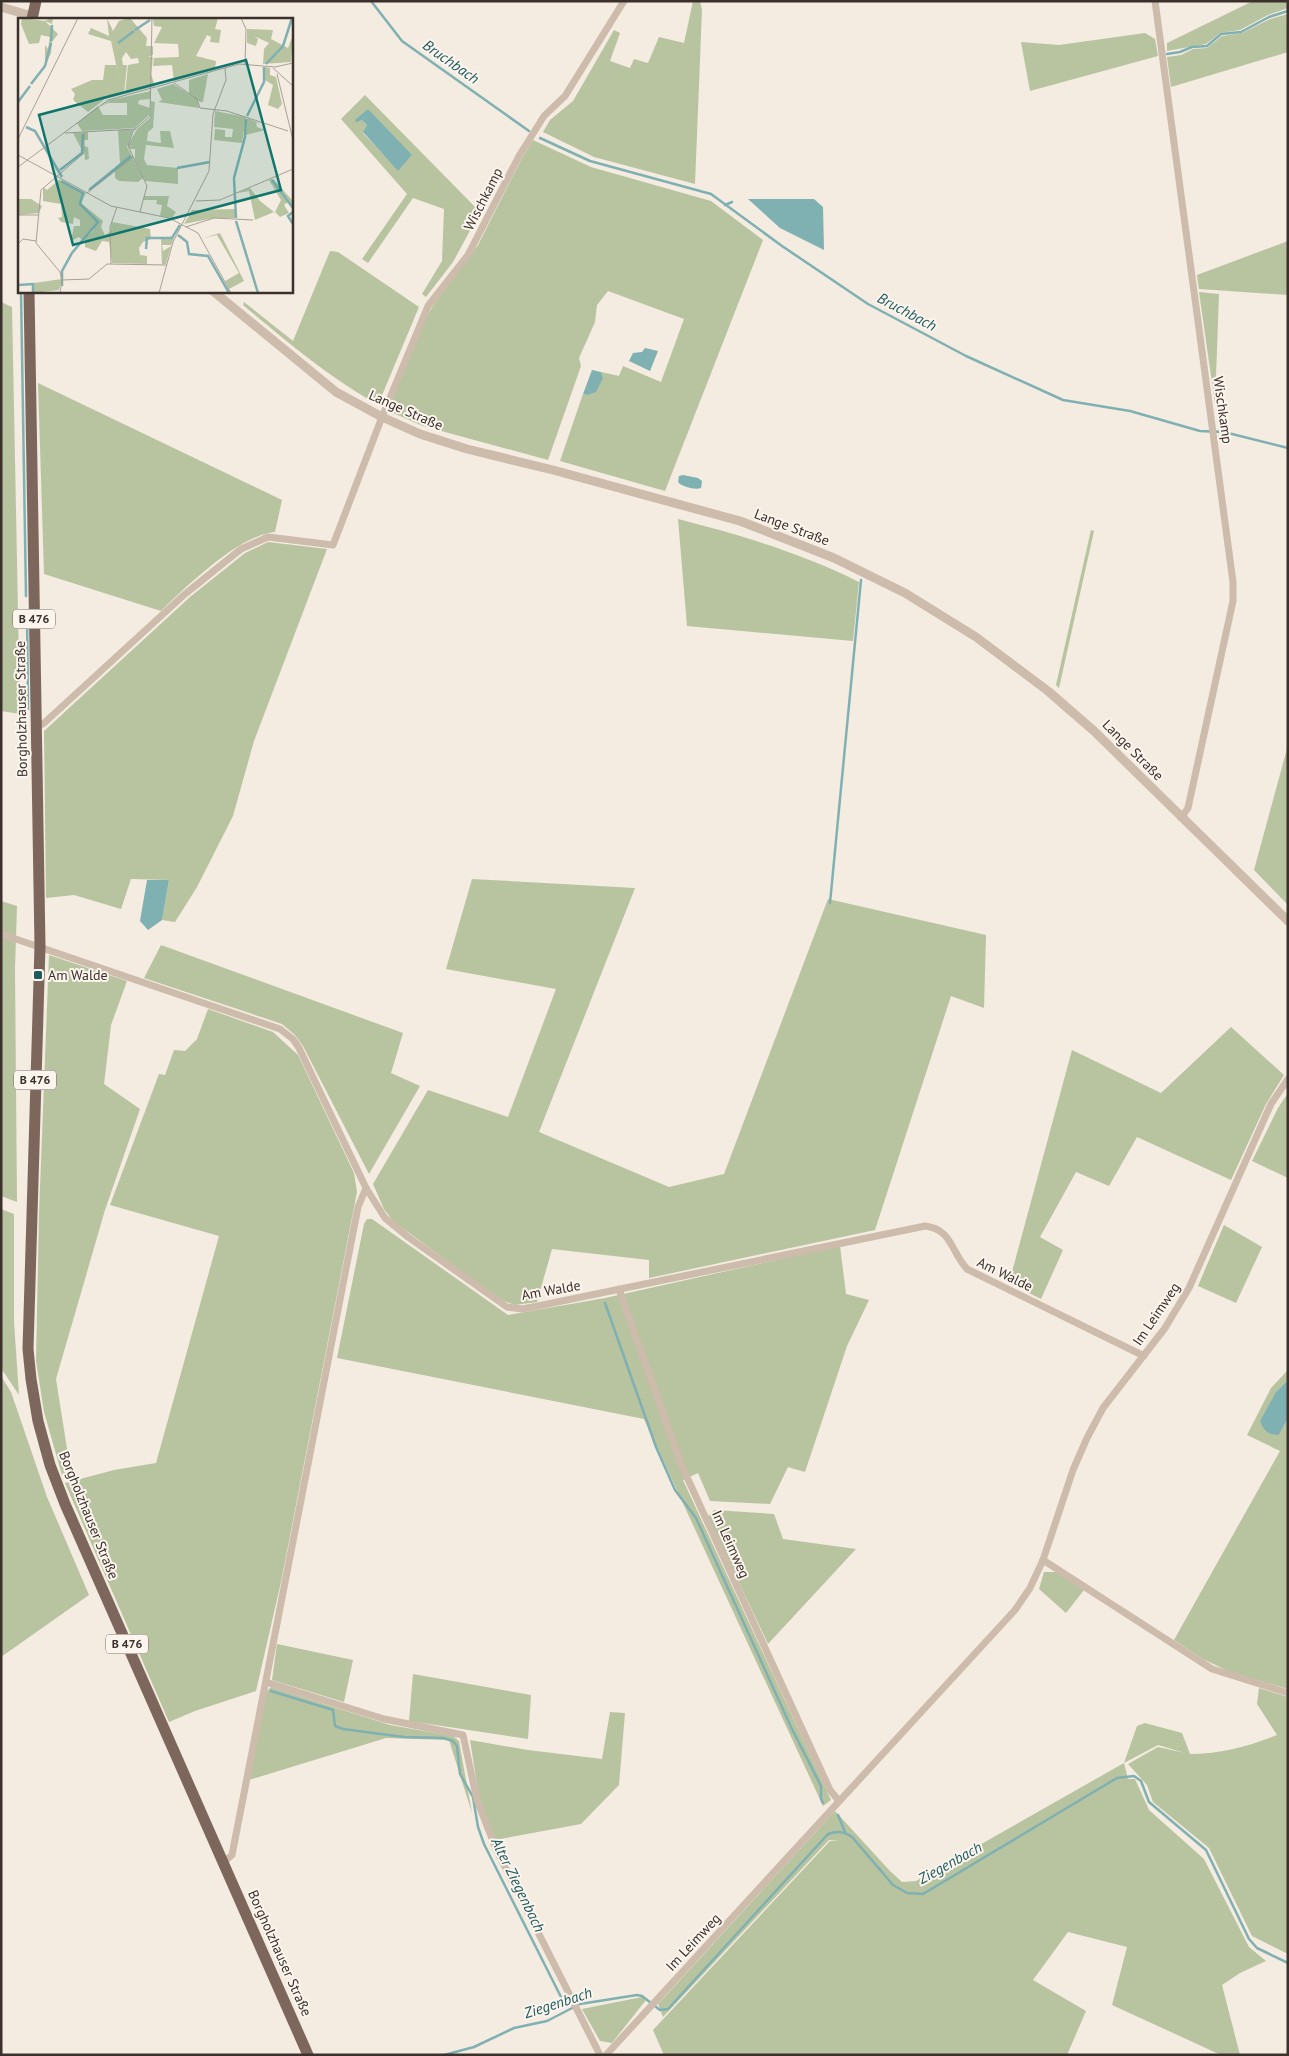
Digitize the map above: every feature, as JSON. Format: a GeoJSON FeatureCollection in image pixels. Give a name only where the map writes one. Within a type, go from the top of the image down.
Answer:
{"type":"FeatureCollection","features":[{"type":"Feature","properties":{"kind":"main road"},"geometry":{"type":"LineString","coordinates":[[32,17],[36,1]]}},
{"type":"Feature","properties":{"kind":"main road","name":"Borgholzhauser Straße"},"geometry":{"type":"LineString","coordinates":[[28,292],[40,946],[28,1349],[31,1379],[38,1421],[50,1465],[65,1504],[308,2055]]}},
{"type":"Feature","properties":{"kind":"street","name":"Wischkamp"},"geometry":{"type":"LineString","coordinates":[[36,725],[43,724],[185,594],[241,549],[268,538],[333,545],[382,417],[428,306],[468,255],[519,156],[544,116],[565,96],[624,1]]}},
{"type":"Feature","properties":{"kind":"street","name":"Wischkamp"},"geometry":{"type":"LineString","coordinates":[[1155,1],[1233,582],[1233,601],[1188,808],[1181,818]]}},
{"type":"Feature","properties":{"kind":"street"},"geometry":{"type":"LineString","coordinates":[[1,7],[32,17]]}},
{"type":"Feature","properties":{"kind":"street","name":"Lange Straße"},"geometry":{"type":"LineString","coordinates":[[214,292],[336,392],[382,417],[420,434],[467,449],[553,470],[740,521],[834,558],[905,593],[976,637],[1048,691],[1094,731],[1288,921]]}},
{"type":"Feature","properties":{"kind":"street"},"geometry":{"type":"LineString","coordinates":[[1,934],[40,946]]}},
{"type":"Feature","properties":{"kind":"street","name":"Am Walde"},"geometry":{"type":"LineString","coordinates":[[40,946],[280,1029],[293,1039],[366,1188],[385,1218],[408,1237],[507,1307],[514,1309],[538,1306],[925,1226],[944,1232],[960,1261],[967,1269],[1144,1356]]}},
{"type":"Feature","properties":{"kind":"street","name":"Im Leimweg"},"geometry":{"type":"LineString","coordinates":[[606,2055],[1015,1610],[1030,1588],[1043,1560],[1073,1470],[1087,1438],[1103,1408],[1165,1328],[1189,1288],[1271,1104],[1288,1079]]}},
{"type":"Feature","properties":{"kind":"street"},"geometry":{"type":"LineString","coordinates":[[223,1863],[232,1855],[358,1207],[366,1188]]}},
{"type":"Feature","properties":{"kind":"street","name":"Im Leimweg"},"geometry":{"type":"LineString","coordinates":[[619,1290],[681,1464],[830,1790],[839,1801]]}},
{"type":"Feature","properties":{"kind":"street"},"geometry":{"type":"LineString","coordinates":[[1043,1560],[1212,1669],[1288,1693]]}},
{"type":"Feature","properties":{"kind":"street"},"geometry":{"type":"LineString","coordinates":[[266,1682],[384,1719],[463,1735],[477,1800],[496,1849],[600,2055]]}},
{"type":"Feature","properties":{"kind":"green space"},"geometry":{"type":"Polygon","coordinates":[[[693,1],[700,1],[702,10],[695,184],[594,157],[543,132],[550,120],[573,101],[614,30],[620,33],[610,61],[630,68],[634,59],[648,63],[659,37],[684,43],[693,1]]]}},
{"type":"Feature","properties":{"kind":"green space"},"geometry":{"type":"Polygon","coordinates":[[[1253,1],[1288,1],[1288,8],[1268,15],[1240,30],[1220,33],[1206,44],[1167,51],[1167,43],[1253,1]]]}},
{"type":"Feature","properties":{"kind":"green space"},"geometry":{"type":"Polygon","coordinates":[[[1288,14],[1288,52],[1171,87],[1167,57],[1181,55],[1193,49],[1207,48],[1222,36],[1242,33],[1270,19],[1288,14]]]}},
{"type":"Feature","properties":{"kind":"green space"},"geometry":{"type":"Polygon","coordinates":[[[1145,33],[1155,39],[1158,56],[1030,91],[1021,42],[1059,45],[1145,33]]]}},
{"type":"Feature","properties":{"kind":"green space"},"geometry":{"type":"Polygon","coordinates":[[[365,95],[480,212],[453,262],[426,297],[422,294],[442,261],[444,209],[413,198],[368,263],[362,259],[407,194],[341,119],[365,95]],[[362,120],[367,125],[363,133],[398,170],[412,155],[362,120]]]}},
{"type":"Feature","properties":{"kind":"green space"},"geometry":{"type":"Polygon","coordinates":[[[533,140],[591,167],[711,201],[763,240],[665,491],[560,461],[583,394],[587,395],[603,378],[601,372],[619,376],[623,366],[661,382],[684,319],[608,291],[597,305],[595,322],[579,358],[581,366],[548,460],[423,426],[393,413],[390,405],[424,321],[434,304],[478,245],[533,140]]]}},
{"type":"Feature","properties":{"kind":"green space"},"geometry":{"type":"Polygon","coordinates":[[[1288,241],[1288,295],[1199,289],[1197,275],[1288,241]]]}},
{"type":"Feature","properties":{"kind":"green space"},"geometry":{"type":"Polygon","coordinates":[[[330,251],[338,252],[419,307],[380,400],[373,402],[338,380],[243,305],[244,302],[293,341],[330,251]]]}},
{"type":"Feature","properties":{"kind":"green space"},"geometry":{"type":"Polygon","coordinates":[[[1199,292],[1219,294],[1215,404],[1199,292]]]}},
{"type":"Feature","properties":{"kind":"green space"},"geometry":{"type":"Polygon","coordinates":[[[1,302],[12,307],[20,714],[1,711],[1,302]]]}},
{"type":"Feature","properties":{"kind":"green space"},"geometry":{"type":"Polygon","coordinates":[[[38,383],[282,500],[275,532],[261,535],[246,542],[214,563],[161,611],[44,574],[38,383]]]}},
{"type":"Feature","properties":{"kind":"green space"},"geometry":{"type":"Polygon","coordinates":[[[678,519],[793,554],[859,582],[853,641],[687,626],[678,519]]]}},
{"type":"Feature","properties":{"kind":"green space"},"geometry":{"type":"Polygon","coordinates":[[[1091,530],[1094,531],[1059,688],[1056,685],[1091,530]]]}},
{"type":"Feature","properties":{"kind":"green space"},"geometry":{"type":"Polygon","coordinates":[[[268,542],[327,549],[254,741],[233,816],[197,887],[175,922],[162,920],[169,880],[131,879],[121,909],[74,895],[46,898],[44,731],[190,597],[245,553],[268,542]]]}},
{"type":"Feature","properties":{"kind":"green space"},"geometry":{"type":"Polygon","coordinates":[[[1288,745],[1288,905],[1254,870],[1288,745]]]}},
{"type":"Feature","properties":{"kind":"green space"},"geometry":{"type":"Polygon","coordinates":[[[472,879],[635,888],[539,1132],[669,1187],[724,1174],[828,899],[986,935],[984,1008],[951,996],[875,1230],[649,1278],[649,1260],[552,1249],[537,1302],[515,1305],[499,1299],[393,1221],[384,1209],[373,1184],[428,1090],[508,1117],[556,989],[446,969],[472,879]]]}},
{"type":"Feature","properties":{"kind":"green space"},"geometry":{"type":"Polygon","coordinates":[[[1,901],[17,906],[15,968],[17,1202],[1,1196],[1,901]]]}},
{"type":"Feature","properties":{"kind":"green space"},"geometry":{"type":"Polygon","coordinates":[[[161,945],[403,1033],[391,1073],[420,1086],[369,1174],[303,1046],[295,1035],[282,1024],[144,978],[161,945]]]}},
{"type":"Feature","properties":{"kind":"green space"},"geometry":{"type":"Polygon","coordinates":[[[49,955],[127,981],[111,1025],[104,1084],[140,1109],[105,1210],[56,1379],[71,1474],[62,1475],[44,1412],[36,1361],[39,1213],[49,955]]]}},
{"type":"Feature","properties":{"kind":"green space"},"geometry":{"type":"Polygon","coordinates":[[[208,1009],[273,1032],[298,1055],[354,1173],[357,1192],[281,1582],[256,1691],[195,1711],[169,1722],[65,1483],[114,1470],[156,1463],[219,1236],[110,1205],[159,1074],[165,1075],[174,1050],[185,1051],[197,1039],[208,1009]]]}},
{"type":"Feature","properties":{"kind":"green space"},"geometry":{"type":"Polygon","coordinates":[[[1231,1027],[1284,1075],[1266,1104],[1231,1180],[1137,1137],[1109,1186],[1076,1172],[1040,1237],[1063,1250],[1041,1299],[1009,1283],[1072,1050],[1161,1093],[1231,1027]]]}},
{"type":"Feature","properties":{"kind":"green space"},"geometry":{"type":"Polygon","coordinates":[[[1288,1093],[1288,1178],[1252,1161],[1278,1108],[1288,1093]]]}},
{"type":"Feature","properties":{"kind":"green space"},"geometry":{"type":"Polygon","coordinates":[[[1,1209],[14,1214],[14,1322],[19,1395],[1,1368],[1,1209]]]}},
{"type":"Feature","properties":{"kind":"green space"},"geometry":{"type":"Polygon","coordinates":[[[367,1219],[372,1219],[508,1315],[605,1298],[840,1246],[846,1294],[869,1300],[847,1346],[805,1472],[788,1467],[770,1504],[710,1501],[698,1473],[683,1480],[831,1800],[823,1806],[644,1419],[337,1358],[364,1224],[367,1219]]]}},
{"type":"Feature","properties":{"kind":"green space"},"geometry":{"type":"Polygon","coordinates":[[[1224,1225],[1262,1247],[1236,1303],[1198,1286],[1224,1225]]]}},
{"type":"Feature","properties":{"kind":"green space"},"geometry":{"type":"Polygon","coordinates":[[[1288,1370],[1288,1380],[1276,1392],[1279,1435],[1288,1418],[1288,1689],[1230,1672],[1203,1659],[1174,1640],[1280,1451],[1247,1435],[1271,1388],[1288,1370]]]}},
{"type":"Feature","properties":{"kind":"green space"},"geometry":{"type":"Polygon","coordinates":[[[1,1376],[11,1392],[47,1497],[89,1595],[1,1657],[1,1376]]]}},
{"type":"Feature","properties":{"kind":"green space"},"geometry":{"type":"Polygon","coordinates":[[[714,1510],[774,1514],[783,1539],[856,1549],[768,1644],[708,1517],[714,1510]]]}},
{"type":"Feature","properties":{"kind":"green space"},"geometry":{"type":"Polygon","coordinates":[[[1044,1572],[1056,1572],[1084,1590],[1066,1613],[1039,1589],[1044,1572]]]}},
{"type":"Feature","properties":{"kind":"green space"},"geometry":{"type":"Polygon","coordinates":[[[277,1644],[353,1660],[344,1702],[272,1680],[277,1644]]]}},
{"type":"Feature","properties":{"kind":"green space"},"geometry":{"type":"Polygon","coordinates":[[[413,1674],[531,1695],[528,1739],[409,1721],[413,1674]]]}},
{"type":"Feature","properties":{"kind":"green space"},"geometry":{"type":"Polygon","coordinates":[[[271,1687],[390,1725],[453,1736],[459,1741],[472,1813],[449,1740],[386,1738],[249,1780],[265,1693],[271,1687]]]}},
{"type":"Feature","properties":{"kind":"green space"},"geometry":{"type":"Polygon","coordinates":[[[1259,1688],[1288,1697],[1288,1954],[1252,1936],[1209,1848],[1153,1802],[1147,1785],[1128,1764],[1158,1747],[1185,1753],[1158,1745],[1124,1763],[1137,1726],[1145,1723],[1182,1733],[1190,1754],[1213,1753],[1235,1749],[1277,1735],[1257,1704],[1259,1688]]]}},
{"type":"Feature","properties":{"kind":"green space"},"geometry":{"type":"Polygon","coordinates":[[[610,1712],[625,1713],[619,1785],[581,1824],[495,1840],[479,1797],[470,1740],[528,1750],[602,1759],[610,1712]]]}},
{"type":"Feature","properties":{"kind":"green space"},"geometry":{"type":"Polygon","coordinates":[[[1124,1763],[1128,1779],[1135,1779],[1149,1810],[1204,1859],[1249,1947],[1266,1961],[1240,1973],[1222,1985],[1240,2055],[1221,2055],[1112,2005],[1127,1947],[1068,1932],[1033,1980],[1086,2011],[1067,2055],[664,2055],[653,2030],[830,1841],[840,1840],[829,1840],[663,2017],[658,2004],[835,1811],[902,1882],[916,1881],[1124,1763]]]}},
{"type":"Feature","properties":{"kind":"green space"},"geometry":{"type":"Polygon","coordinates":[[[642,1997],[646,2000],[612,2043],[600,2041],[582,2009],[642,1997]]]}},
{"type":"Feature","properties":{"kind":"water"},"geometry":{"type":"Polygon","coordinates":[[[368,109],[412,155],[398,171],[363,132],[367,125],[362,120],[356,122],[355,120],[368,109]]]}},
{"type":"Feature","properties":{"kind":"water"},"geometry":{"type":"Polygon","coordinates":[[[748,199],[814,199],[823,207],[824,250],[780,228],[748,199]]]}},
{"type":"Feature","properties":{"kind":"water"},"geometry":{"type":"Polygon","coordinates":[[[645,348],[658,351],[650,371],[629,361],[633,353],[642,352],[645,348]]]}},
{"type":"Feature","properties":{"kind":"water"},"geometry":{"type":"Polygon","coordinates":[[[592,370],[601,372],[603,378],[596,392],[587,395],[583,394],[592,370]]]}},
{"type":"Feature","properties":{"kind":"water"},"geometry":{"type":"Polygon","coordinates":[[[679,476],[698,478],[702,481],[701,488],[689,488],[680,484],[678,482],[679,476]]]}},
{"type":"Feature","properties":{"kind":"water"},"geometry":{"type":"Polygon","coordinates":[[[147,880],[169,880],[162,920],[148,930],[140,921],[147,880]]]}},
{"type":"Feature","properties":{"kind":"water"},"geometry":{"type":"Polygon","coordinates":[[[1288,1380],[1288,1418],[1279,1435],[1272,1434],[1265,1430],[1260,1421],[1276,1392],[1288,1380]]]}},
{"type":"Feature","properties":{"kind":"waterway","name":"Bruchbach"},"geometry":{"type":"LineString","coordinates":[[371,1],[402,41],[529,131]]}},
{"type":"Feature","properties":{"kind":"waterway"},"geometry":{"type":"LineString","coordinates":[[1167,54],[1180,52],[1192,47],[1207,46],[1221,34],[1241,32],[1269,17],[1288,11]]}},
{"type":"Feature","properties":{"kind":"waterway","name":"Bruchbach"},"geometry":{"type":"LineString","coordinates":[[540,138],[590,161],[711,194],[782,246],[868,304],[966,356],[1063,400],[1130,411],[1200,431],[1224,432],[1288,448]]}},
{"type":"Feature","properties":{"kind":"waterway","name":"Bruchbach"},"geometry":{"type":"LineString","coordinates":[[725,205],[732,202]]}},
{"type":"Feature","properties":{"kind":"waterway"},"geometry":{"type":"LineString","coordinates":[[21,292],[26,596]]}},
{"type":"Feature","properties":{"kind":"waterway"},"geometry":{"type":"LineString","coordinates":[[830,903],[861,580]]}},
{"type":"Feature","properties":{"kind":"waterway"},"geometry":{"type":"LineString","coordinates":[[27,612],[28,709]]}},
{"type":"Feature","properties":{"kind":"waterway"},"geometry":{"type":"LineString","coordinates":[[605,1303],[656,1447],[675,1490],[696,1518],[791,1727],[821,1786],[821,1799],[823,1803]]}},
{"type":"Feature","properties":{"kind":"waterway","name":"Alter Ziegenbach"},"geometry":{"type":"LineString","coordinates":[[271,1691],[333,1710],[335,1726],[343,1729],[404,1737],[443,1738],[453,1741],[457,1746],[460,1774],[473,1797],[478,1827],[484,1844],[561,1997]]}},
{"type":"Feature","properties":{"kind":"waterway","name":"Ziegenbach"},"geometry":{"type":"LineString","coordinates":[[444,2055],[474,2047],[514,2028],[547,2021],[580,2004],[637,1995],[642,1996],[660,2010],[668,2009],[828,1834],[840,1832],[849,1835],[893,1885],[907,1893],[923,1894],[1117,1778],[1134,1776],[1141,1781],[1149,1802],[1206,1850],[1249,1939],[1257,1948],[1288,1963]]}},
{"type":"Feature","properties":{"kind":"waterway"},"geometry":{"type":"LineString","coordinates":[[838,1815],[845,1832]]}},
{"type":"Feature","properties":{"kind":"place","name":"Am Walde"},"geometry":{"type":"Point","coordinates":[38,975]}}]}
